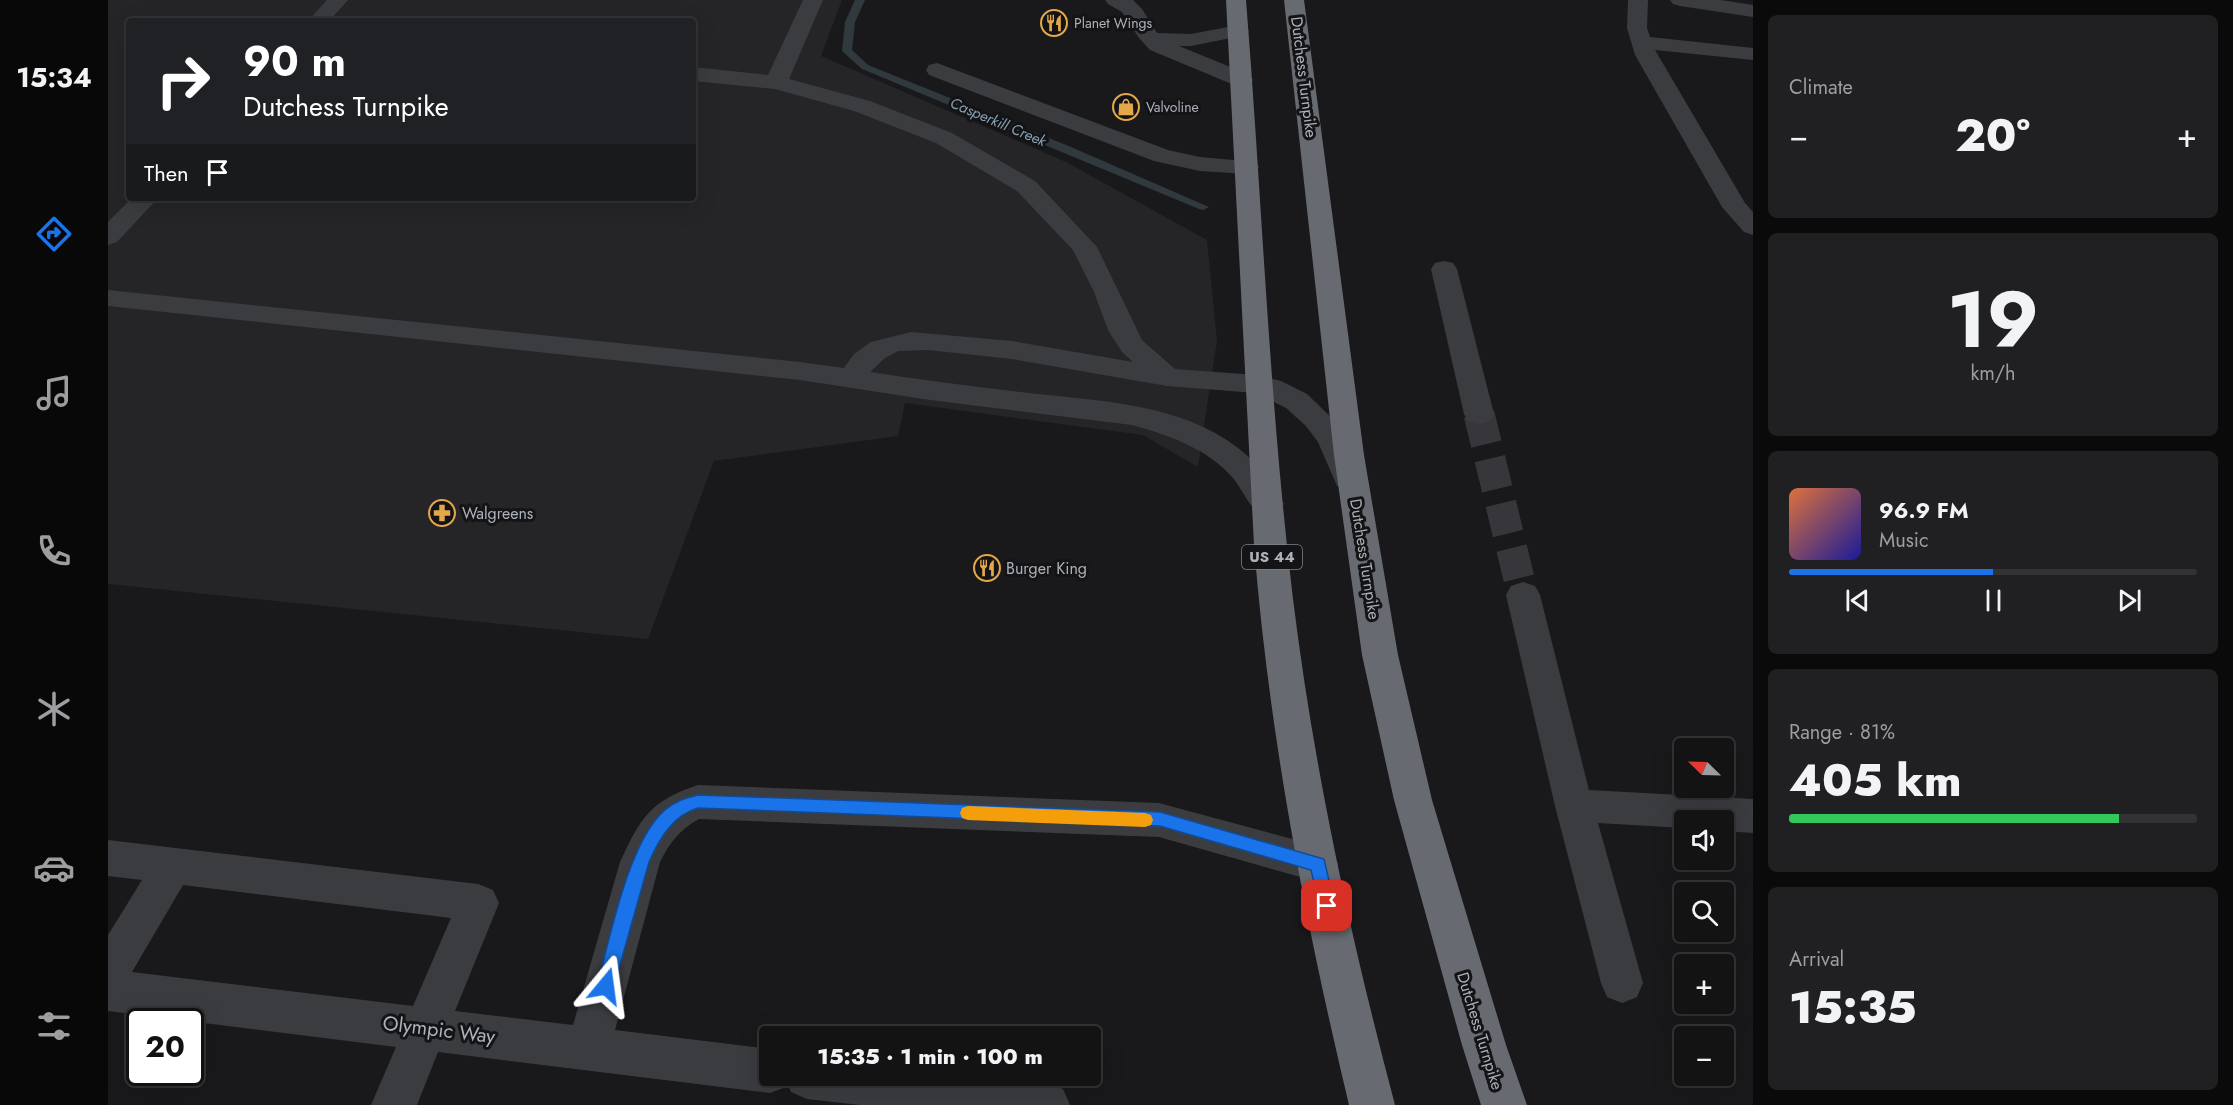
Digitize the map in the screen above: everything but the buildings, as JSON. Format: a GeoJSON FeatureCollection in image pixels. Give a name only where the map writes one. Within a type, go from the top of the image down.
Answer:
{"type":"FeatureCollection","features":[{"type":"Feature","properties":{"kind":"highway","name":"Dutchess Turnpike"},"geometry":{"type":"LineString","coordinates":[[1294,0],[1358,520],[1380,655],[1413,800],[1477,1023],[1504,1105]]}},
{"type":"Feature","properties":{"kind":"highway","name":"US 44"},"geometry":{"type":"LineString","coordinates":[[1238,15],[1268,504],[1287,684],[1318,864],[1356,1042],[1372,1105]]}},
{"type":"Feature","properties":{"kind":"street"},"geometry":{"type":"LineString","coordinates":[[321,18],[338,0]]}},
{"type":"Feature","properties":{"kind":"street"},"geometry":{"type":"LineString","coordinates":[[776,82],[813,0]]}},
{"type":"Feature","properties":{"kind":"street"},"geometry":{"type":"LineString","coordinates":[[1115,0],[1128,4],[1135,11],[1148,38],[1170,51],[1242,80]]}},
{"type":"Feature","properties":{"kind":"street"},"geometry":{"type":"LineString","coordinates":[[1638,0],[1636,28],[1646,55],[1735,207],[1753,227]]}},
{"type":"Feature","properties":{"kind":"street"},"geometry":{"type":"LineString","coordinates":[[1680,0],[1753,10]]}},
{"type":"Feature","properties":{"kind":"street"},"geometry":{"type":"LineString","coordinates":[[1148,38],[1191,40],[1238,15]]}},
{"type":"Feature","properties":{"kind":"street"},"geometry":{"type":"LineString","coordinates":[[1641,42],[1753,54]]}},
{"type":"Feature","properties":{"kind":"street"},"geometry":{"type":"LineString","coordinates":[[937,70],[1162,156],[1200,164],[1247,167]]}},
{"type":"Feature","properties":{"kind":"street"},"geometry":{"type":"LineString","coordinates":[[696,74],[776,82],[808,89],[885,115],[944,138],[1026,186],[1084,247],[1107,291],[1122,330],[1132,346],[1149,364],[1168,377]]}},
{"type":"Feature","properties":{"kind":"street"},"geometry":{"type":"LineString","coordinates":[[108,237],[143,201]]}},
{"type":"Feature","properties":{"kind":"street"},"geometry":{"type":"LineString","coordinates":[[1444,269],[1479,414]]}},
{"type":"Feature","properties":{"kind":"street"},"geometry":{"type":"LineString","coordinates":[[108,298],[800,371],[989,398],[1133,415],[1164,423],[1210,444],[1241,464],[1257,484],[1268,504]]}},
{"type":"Feature","properties":{"kind":"street"},"geometry":{"type":"LineString","coordinates":[[852,379],[860,364],[881,347],[898,343],[930,342],[1002,347],[1168,377],[1260,385],[1282,393],[1303,406],[1319,420],[1343,459],[1358,520]]}},
{"type":"Feature","properties":{"kind":"street"},"geometry":{"type":"LineString","coordinates":[[1523,595],[1574,806],[1622,983]]}},
{"type":"Feature","properties":{"kind":"street"},"geometry":{"type":"LineString","coordinates":[[588,1049],[640,862],[649,842],[669,815],[683,806],[698,802],[1160,819],[1318,864]]}},
{"type":"Feature","properties":{"kind":"street"},"geometry":{"type":"LineString","coordinates":[[1574,806],[1646,807],[1753,816]]}},
{"type":"Feature","properties":{"kind":"street"},"geometry":{"type":"LineString","coordinates":[[108,858],[478,903],[394,1105]]}},
{"type":"Feature","properties":{"kind":"street"},"geometry":{"type":"LineString","coordinates":[[108,974],[172,867]]}},
{"type":"Feature","properties":{"kind":"street","name":"Olympic Way"},"geometry":{"type":"LineString","coordinates":[[108,990],[759,1070]]}},
{"type":"Feature","properties":{"kind":"street"},"geometry":{"type":"LineString","coordinates":[[890,1086],[1047,1105]]}},
{"type":"Feature","properties":{"kind":"shaded area"},"geometry":{"type":"Polygon","coordinates":[[[108,0],[842,0],[821,56],[1066,162],[1207,240],[1217,340],[1198,467],[1143,435],[905,403],[898,436],[714,461],[648,639],[108,584],[108,0]]]}},
{"type":"Feature","properties":{"kind":"waterway","name":"Casperkill Creek"},"geometry":{"type":"LineString","coordinates":[[860,0],[850,22],[847,51],[865,67],[1203,207]]}},
{"type":"Feature","properties":{"kind":"tunnel"},"geometry":{"type":"LineString","coordinates":[[1479,414],[1523,595]]}},
{"type":"Feature","properties":{"kind":"slow traffic"},"geometry":{"type":"LineString","coordinates":[[968,813],[1145,820]]}},
{"type":"Feature","properties":{"kind":"place","name":"Planet Wings"},"geometry":{"type":"Point","coordinates":[1054,23]}},
{"type":"Feature","properties":{"kind":"place","name":"Valvoline"},"geometry":{"type":"Point","coordinates":[1126,107]}},
{"type":"Feature","properties":{"kind":"place","name":"Walgreens"},"geometry":{"type":"Point","coordinates":[442,513]}},
{"type":"Feature","properties":{"kind":"place","name":"Burger King"},"geometry":{"type":"Point","coordinates":[987,568]}},
{"type":"Feature","properties":{"kind":"route"},"geometry":{"type":"LineString","coordinates":[[606,986],[640,862],[649,842],[669,815],[683,806],[698,802],[1160,819],[1318,864],[1327,906]]}}]}
